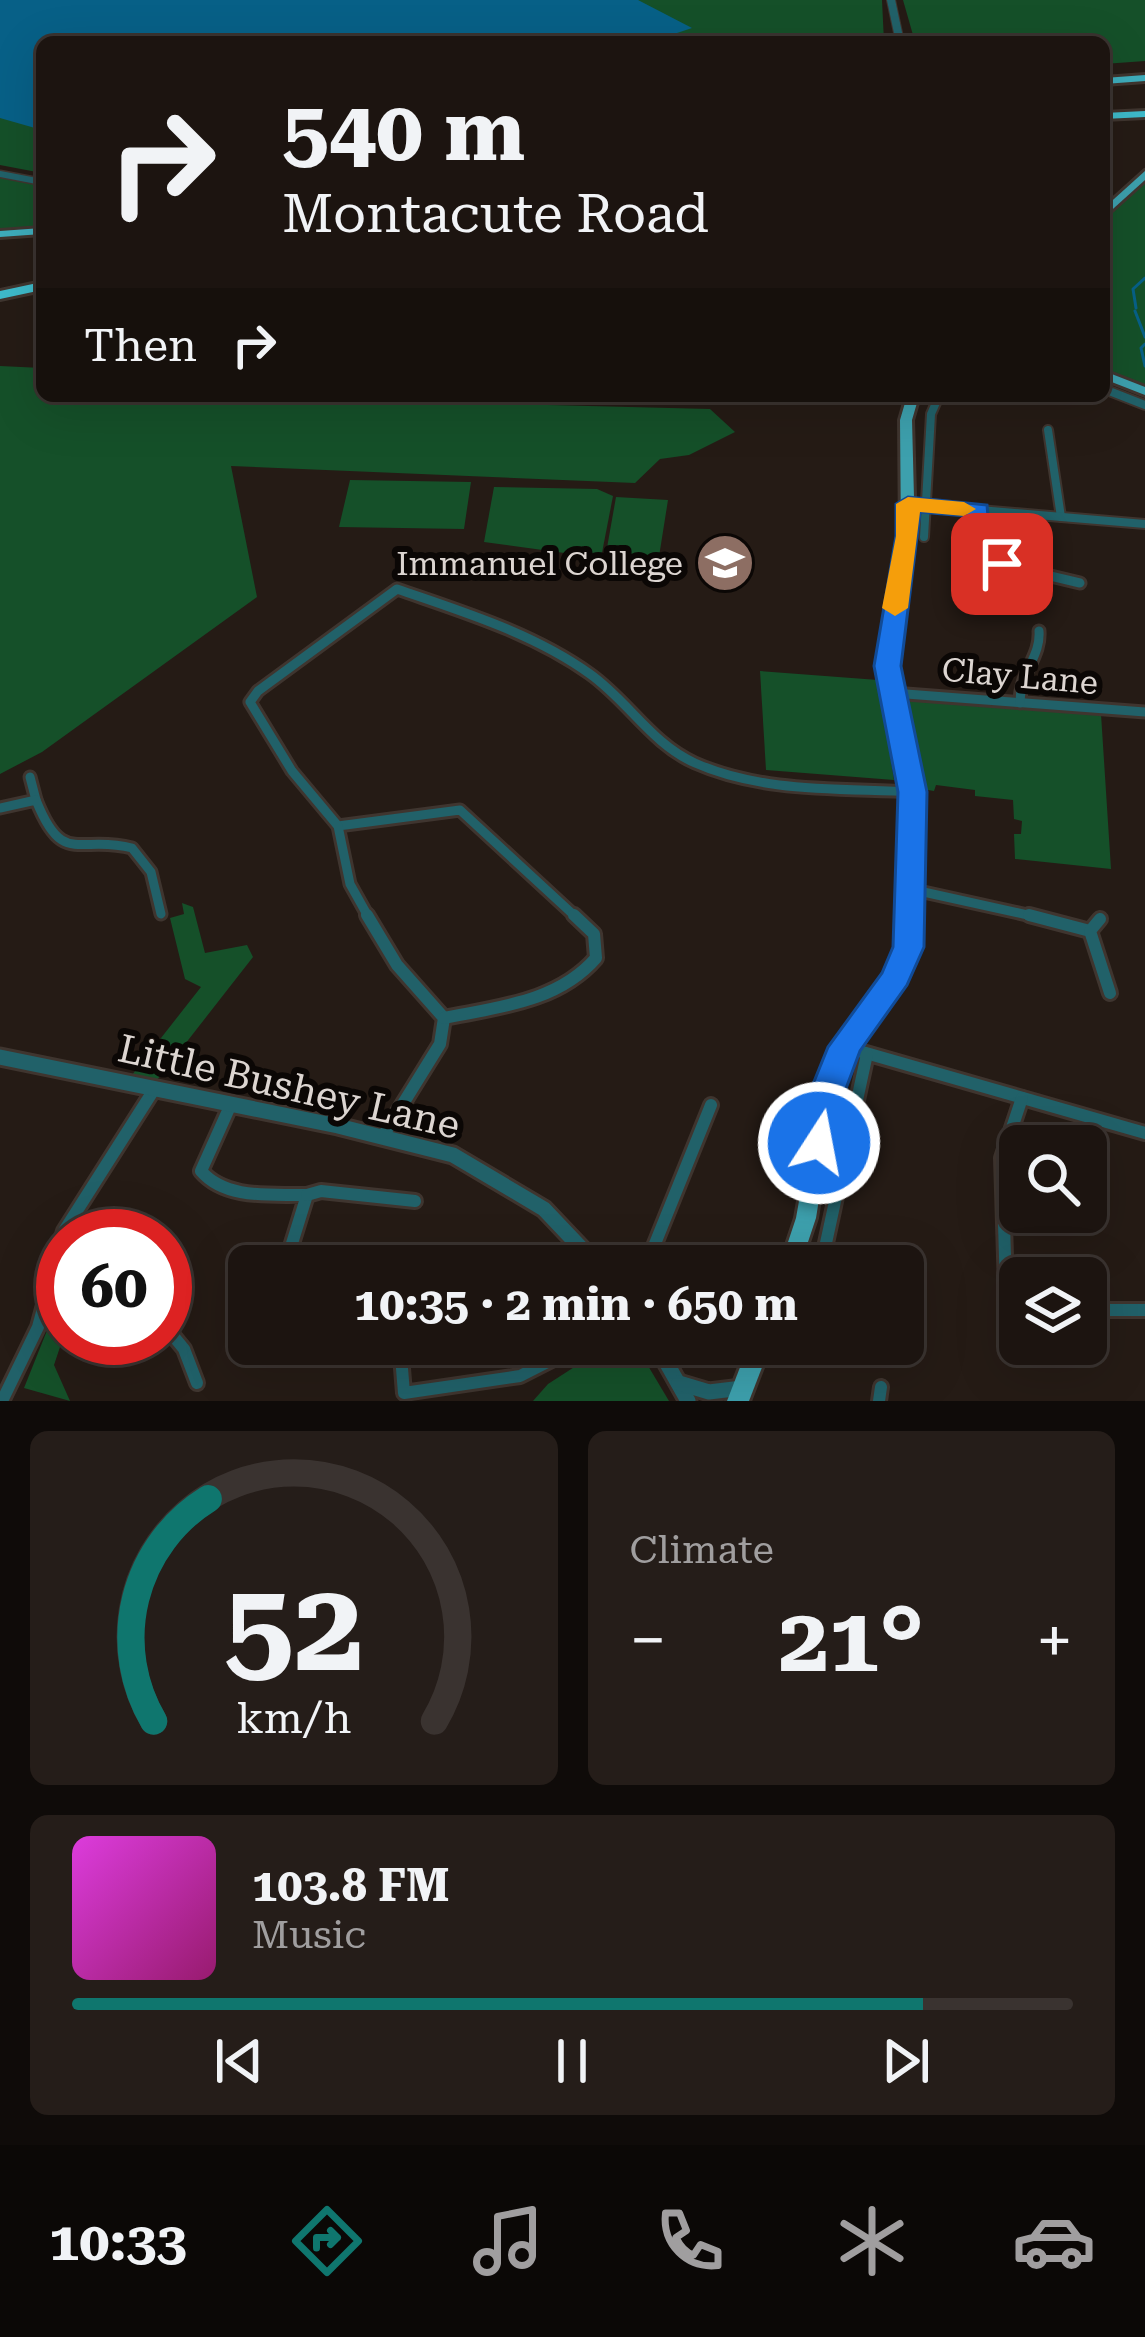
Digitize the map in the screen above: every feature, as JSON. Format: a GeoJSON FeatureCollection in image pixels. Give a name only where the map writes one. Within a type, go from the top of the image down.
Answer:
{"type":"FeatureCollection","features":[{"type":"Feature","properties":{"kind":"highway"},"geometry":{"type":"LineString","coordinates":[[1110,80],[1145,77]]}},
{"type":"Feature","properties":{"kind":"highway"},"geometry":{"type":"LineString","coordinates":[[1110,113],[1145,110]]}},
{"type":"Feature","properties":{"kind":"highway"},"geometry":{"type":"LineString","coordinates":[[0,234],[36,231]]}},
{"type":"Feature","properties":{"kind":"highway"},"geometry":{"type":"LineString","coordinates":[[0,295],[36,287]]}},
{"type":"Feature","properties":{"kind":"highway"},"geometry":{"type":"LineString","coordinates":[[0,304],[36,297]]}},
{"type":"Feature","properties":{"kind":"main road"},"geometry":{"type":"LineString","coordinates":[[1110,208],[1145,174]]}},
{"type":"Feature","properties":{"kind":"main road"},"geometry":{"type":"LineString","coordinates":[[1110,377],[1145,391]]}},
{"type":"Feature","properties":{"kind":"main road"},"geometry":{"type":"LineString","coordinates":[[797,1245],[806,1218],[826,1094],[844,1047],[904,962],[909,947],[913,792],[891,693],[888,650],[917,505],[906,446],[909,402]]}},
{"type":"Feature","properties":{"kind":"main road"},"geometry":{"type":"LineString","coordinates":[[740,1394],[752,1365]]}},
{"type":"Feature","properties":{"kind":"street"},"geometry":{"type":"LineString","coordinates":[[891,0],[900,36]]}},
{"type":"Feature","properties":{"kind":"street"},"geometry":{"type":"LineString","coordinates":[[0,174],[36,181]]}},
{"type":"Feature","properties":{"kind":"street"},"geometry":{"type":"LineString","coordinates":[[1110,391],[1145,405]]}},
{"type":"Feature","properties":{"kind":"street"},"geometry":{"type":"LineString","coordinates":[[924,538],[917,505],[936,402]]}},
{"type":"Feature","properties":{"kind":"street"},"geometry":{"type":"LineString","coordinates":[[1048,430],[1061,517]]}},
{"type":"Feature","properties":{"kind":"street"},"geometry":{"type":"LineString","coordinates":[[917,505],[1145,524]]}},
{"type":"Feature","properties":{"kind":"street"},"geometry":{"type":"LineString","coordinates":[[979,510],[978,539],[996,563],[1080,583]]}},
{"type":"Feature","properties":{"kind":"street"},"geometry":{"type":"LineString","coordinates":[[444,1018],[397,965],[367,918],[350,884],[338,826],[292,772],[250,702],[257,691],[397,589],[527,637],[564,657],[602,683],[664,746],[700,765],[755,780],[913,792]]}},
{"type":"Feature","properties":{"kind":"street"},"geometry":{"type":"LineString","coordinates":[[1020,704],[1020,681],[1040,644],[1039,631]]}},
{"type":"Feature","properties":{"kind":"street","name":"Clay Lane"},"geometry":{"type":"LineString","coordinates":[[891,693],[1145,712]]}},
{"type":"Feature","properties":{"kind":"street"},"geometry":{"type":"LineString","coordinates":[[30,777],[44,830],[58,843],[119,846],[142,856],[161,914]]}},
{"type":"Feature","properties":{"kind":"street"},"geometry":{"type":"LineString","coordinates":[[0,808],[36,800]]}},
{"type":"Feature","properties":{"kind":"street"},"geometry":{"type":"LineString","coordinates":[[338,826],[460,810],[594,934],[596,958],[578,978],[519,1000],[444,1018]]}},
{"type":"Feature","properties":{"kind":"street"},"geometry":{"type":"LineString","coordinates":[[910,889],[1090,931]]}},
{"type":"Feature","properties":{"kind":"street"},"geometry":{"type":"LineString","coordinates":[[1090,931],[1100,919]]}},
{"type":"Feature","properties":{"kind":"street"},"geometry":{"type":"LineString","coordinates":[[1090,931],[1110,993]]}},
{"type":"Feature","properties":{"kind":"street"},"geometry":{"type":"LineString","coordinates":[[383,1136],[440,1044],[444,1018]]}},
{"type":"Feature","properties":{"kind":"street"},"geometry":{"type":"LineString","coordinates":[[844,1047],[1145,1133]]}},
{"type":"Feature","properties":{"kind":"street"},"geometry":{"type":"LineString","coordinates":[[826,1245],[867,1054]]}},
{"type":"Feature","properties":{"kind":"street","name":"Little Bushey Lane"},"geometry":{"type":"LineString","coordinates":[[0,1057],[383,1136],[453,1155],[503,1180],[544,1209],[578,1245]]}},
{"type":"Feature","properties":{"kind":"street"},"geometry":{"type":"LineString","coordinates":[[76,1209],[155,1088]]}},
{"type":"Feature","properties":{"kind":"street"},"geometry":{"type":"LineString","coordinates":[[1005,1257],[1002,1158],[1022,1098]]}},
{"type":"Feature","properties":{"kind":"street"},"geometry":{"type":"LineString","coordinates":[[231,1104],[201,1164],[203,1177],[221,1187],[415,1201]]}},
{"type":"Feature","properties":{"kind":"street"},"geometry":{"type":"LineString","coordinates":[[654,1245],[711,1105]]}},
{"type":"Feature","properties":{"kind":"street"},"geometry":{"type":"LineString","coordinates":[[292,1245],[307,1195]]}},
{"type":"Feature","properties":{"kind":"street"},"geometry":{"type":"LineString","coordinates":[[1107,1310],[1145,1310]]}},
{"type":"Feature","properties":{"kind":"street"},"geometry":{"type":"LineString","coordinates":[[8,1400],[36,1326]]}},
{"type":"Feature","properties":{"kind":"street"},"geometry":{"type":"LineString","coordinates":[[190,1365],[197,1383]]}},
{"type":"Feature","properties":{"kind":"street"},"geometry":{"type":"LineString","coordinates":[[402,1365],[404,1394],[520,1379],[552,1365]]}},
{"type":"Feature","properties":{"kind":"street"},"geometry":{"type":"LineString","coordinates":[[668,1365],[688,1401]]}},
{"type":"Feature","properties":{"kind":"street"},"geometry":{"type":"LineString","coordinates":[[679,1383],[740,1394]]}},
{"type":"Feature","properties":{"kind":"green space"},"geometry":{"type":"Polygon","coordinates":[[[0,0],[882,0],[884,36],[36,36],[36,172],[0,165],[0,0]]]}},
{"type":"Feature","properties":{"kind":"green space"},"geometry":{"type":"Polygon","coordinates":[[[903,0],[1145,0],[1145,61],[1110,64],[1110,36],[913,36],[903,0]]]}},
{"type":"Feature","properties":{"kind":"green space"},"geometry":{"type":"Polygon","coordinates":[[[0,176],[36,183],[36,229],[0,232],[0,176]]]}},
{"type":"Feature","properties":{"kind":"green space"},"geometry":{"type":"Polygon","coordinates":[[[1145,178],[1145,386],[1110,372],[1110,213],[1145,178]]]}},
{"type":"Feature","properties":{"kind":"green space"},"geometry":{"type":"Polygon","coordinates":[[[0,366],[36,368],[36,402],[430,402],[710,409],[735,432],[689,455],[660,459],[635,483],[231,466],[257,597],[42,752],[0,774],[0,366]]]}},
{"type":"Feature","properties":{"kind":"green space"},"geometry":{"type":"Polygon","coordinates":[[[350,480],[471,482],[464,529],[339,527],[350,480]]]}},
{"type":"Feature","properties":{"kind":"green space"},"geometry":{"type":"Polygon","coordinates":[[[494,487],[597,489],[613,496],[601,558],[484,542],[494,487]]]}},
{"type":"Feature","properties":{"kind":"green space"},"geometry":{"type":"Polygon","coordinates":[[[616,497],[668,500],[658,563],[605,559],[616,497]]]}},
{"type":"Feature","properties":{"kind":"green space"},"geometry":{"type":"Polygon","coordinates":[[[760,671],[878,680],[894,780],[766,770],[760,671]]]}},
{"type":"Feature","properties":{"kind":"green space"},"geometry":{"type":"Polygon","coordinates":[[[901,698],[1101,714],[1111,869],[1015,859],[1014,834],[1021,834],[1022,821],[1014,819],[1013,800],[936,785],[934,791],[922,789],[901,698]]]}},
{"type":"Feature","properties":{"kind":"green space"},"geometry":{"type":"Polygon","coordinates":[[[182,903],[193,907],[205,953],[247,945],[253,957],[157,1080],[132,1075],[201,987],[185,979],[170,918],[184,914],[182,903]]]}},
{"type":"Feature","properties":{"kind":"green space"},"geometry":{"type":"Polygon","coordinates":[[[36,1358],[36,1365],[54,1365],[70,1401],[24,1388],[36,1358]]]}},
{"type":"Feature","properties":{"kind":"green space"},"geometry":{"type":"Polygon","coordinates":[[[577,1365],[648,1365],[669,1401],[533,1401],[548,1384],[577,1365]]]}},
{"type":"Feature","properties":{"kind":"water"},"geometry":{"type":"Polygon","coordinates":[[[0,0],[638,0],[692,28],[668,36],[36,36],[36,128],[0,118],[0,0]]]}},
{"type":"Feature","properties":{"kind":"waterway"},"geometry":{"type":"LineString","coordinates":[[1136,308],[1133,289],[1145,278]]}},
{"type":"Feature","properties":{"kind":"waterway"},"geometry":{"type":"LineString","coordinates":[[1135,311],[1145,337]]}},
{"type":"Feature","properties":{"kind":"waterway"},"geometry":{"type":"LineString","coordinates":[[1145,344],[1141,348],[1145,366]]}},
{"type":"Feature","properties":{"kind":"slow traffic"},"geometry":{"type":"LineString","coordinates":[[895,608],[908,536],[908,504],[964,509]]}},
{"type":"Feature","properties":{"kind":"place","name":"Immanuel College"},"geometry":{"type":"Point","coordinates":[725,563]}},
{"type":"Feature","properties":{"kind":"route"},"geometry":{"type":"LineString","coordinates":[[819,1143],[826,1094],[844,1047],[896,977],[909,947],[913,792],[887,666],[908,536],[908,504],[979,510],[978,539],[992,560],[1002,564]]}}]}
